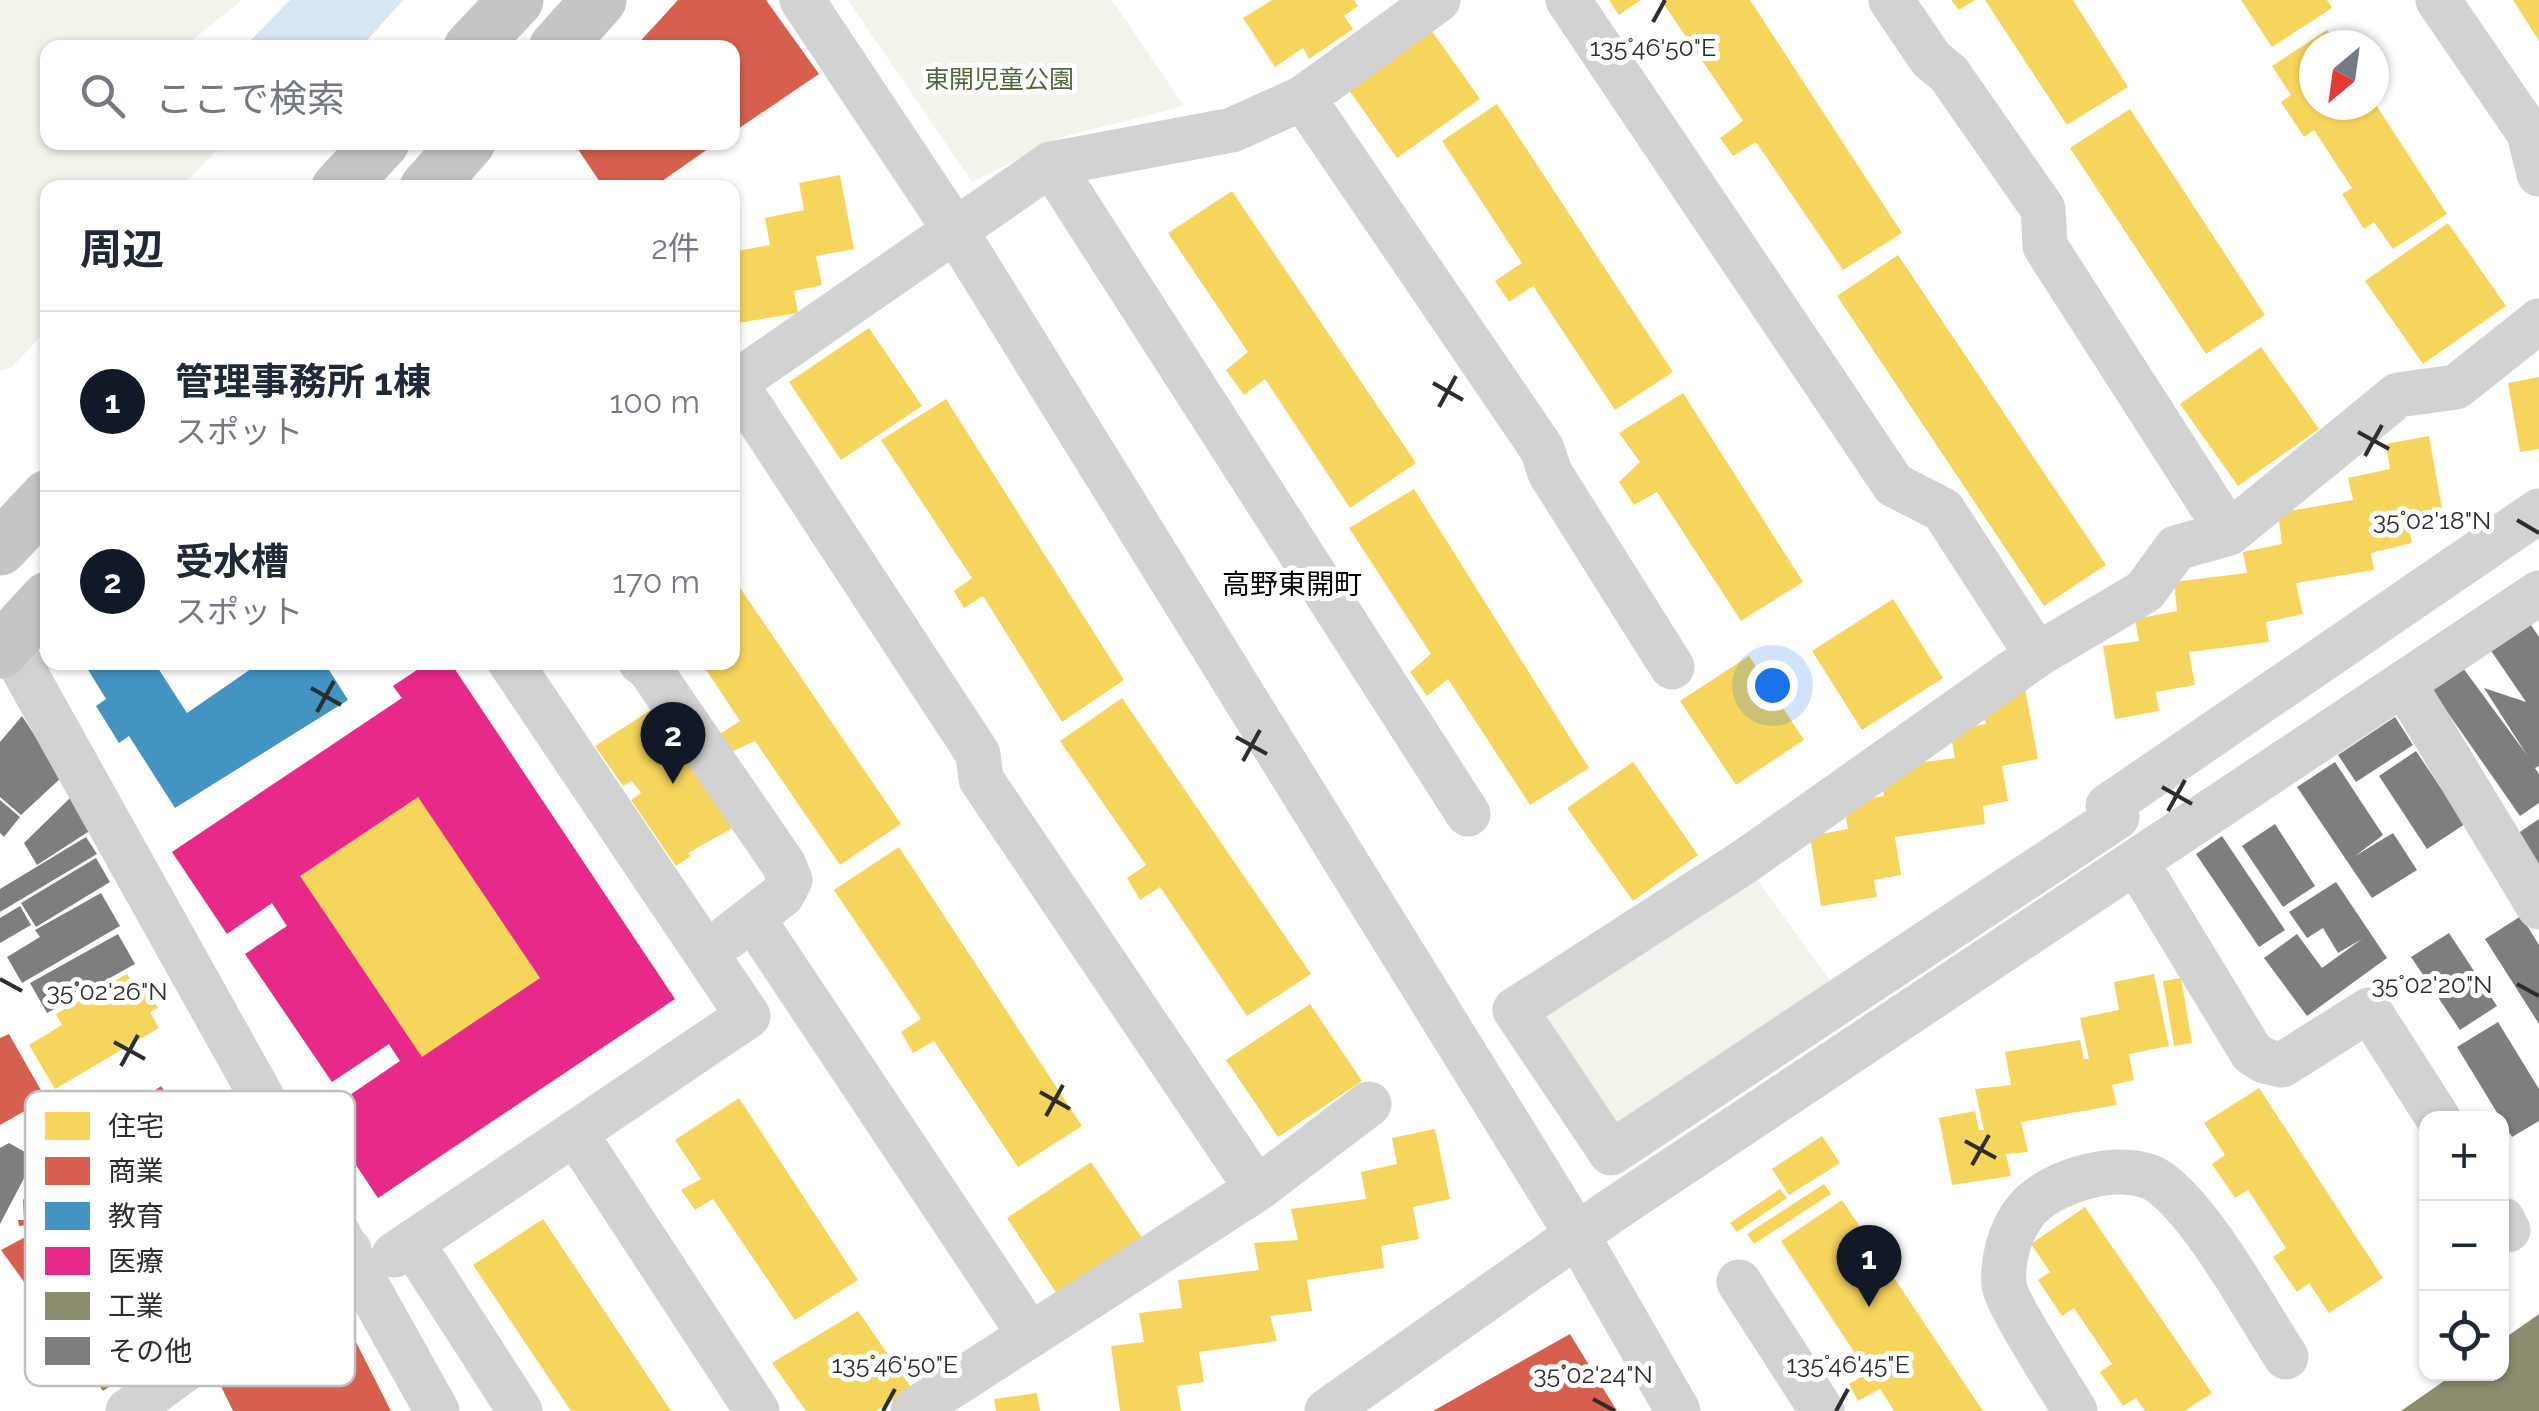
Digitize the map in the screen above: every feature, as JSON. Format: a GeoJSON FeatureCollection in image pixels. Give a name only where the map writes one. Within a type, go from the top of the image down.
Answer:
{"type":"FeatureCollection","features":[{"type":"Feature","properties":{"kind":"main road"},"geometry":{"type":"LineString","coordinates":[[478,40],[516,0]]}},
{"type":"Feature","properties":{"kind":"main road"},"geometry":{"type":"LineString","coordinates":[[563,40],[599,0]]}},
{"type":"Feature","properties":{"kind":"main road"},"geometry":{"type":"LineString","coordinates":[[346,180],[375,150]]}},
{"type":"Feature","properties":{"kind":"main road"},"geometry":{"type":"LineString","coordinates":[[434,180],[461,150]]}},
{"type":"Feature","properties":{"kind":"main road"},"geometry":{"type":"LineString","coordinates":[[0,548],[40,506]]}},
{"type":"Feature","properties":{"kind":"main road"},"geometry":{"type":"LineString","coordinates":[[4,646],[40,608]]}},
{"type":"Feature","properties":{"kind":"street"},"geometry":{"type":"LineString","coordinates":[[802,0],[954,230],[1577,1234],[1678,1411]]}},
{"type":"Feature","properties":{"kind":"street"},"geometry":{"type":"LineString","coordinates":[[740,380],[1051,164],[1232,130],[1303,98],[1438,0]]}},
{"type":"Feature","properties":{"kind":"street"},"geometry":{"type":"LineString","coordinates":[[1568,0],[1894,485],[1943,510],[2037,655]]}},
{"type":"Feature","properties":{"kind":"street"},"geometry":{"type":"LineString","coordinates":[[1892,0],[1931,59],[1950,74],[2043,209],[2045,246],[2229,533]]}},
{"type":"Feature","properties":{"kind":"street"},"geometry":{"type":"LineString","coordinates":[[2438,0],[2529,133],[2539,174]]}},
{"type":"Feature","properties":{"kind":"street"},"geometry":{"type":"LineString","coordinates":[[1303,98],[1542,448],[1550,473],[1672,667]]}},
{"type":"Feature","properties":{"kind":"street"},"geometry":{"type":"LineString","coordinates":[[1051,164],[1468,814]]}},
{"type":"Feature","properties":{"kind":"street"},"geometry":{"type":"LineString","coordinates":[[2539,320],[2456,387],[2398,395],[2229,533],[2176,548],[2144,591],[2037,655],[1744,862],[1515,1010],[1612,1153],[2116,817],[2108,806],[2539,511]]}},
{"type":"Feature","properties":{"kind":"street"},"geometry":{"type":"LineString","coordinates":[[740,393],[978,754],[981,779],[1256,1189]]}},
{"type":"Feature","properties":{"kind":"street"},"geometry":{"type":"LineString","coordinates":[[1327,1411],[1577,1234],[2404,684],[2536,602]]}},
{"type":"Feature","properties":{"kind":"street"},"geometry":{"type":"LineString","coordinates":[[4,646],[258,1091]]}},
{"type":"Feature","properties":{"kind":"street"},"geometry":{"type":"LineString","coordinates":[[515,670],[748,1016],[403,1249],[520,1411]]}},
{"type":"Feature","properties":{"kind":"street"},"geometry":{"type":"LineString","coordinates":[[650,670],[790,880],[782,895],[706,952]]}},
{"type":"Feature","properties":{"kind":"street"},"geometry":{"type":"LineString","coordinates":[[2404,684],[2539,908]]}},
{"type":"Feature","properties":{"kind":"street"},"geometry":{"type":"LineString","coordinates":[[2136,862],[2252,1053],[2282,1065],[2369,1010],[2434,1111]]}},
{"type":"Feature","properties":{"kind":"street"},"geometry":{"type":"LineString","coordinates":[[753,919],[1030,1335]]}},
{"type":"Feature","properties":{"kind":"street"},"geometry":{"type":"LineString","coordinates":[[912,1411],[1256,1189],[1369,1104]]}},
{"type":"Feature","properties":{"kind":"street"},"geometry":{"type":"LineString","coordinates":[[575,1133],[757,1411]]}},
{"type":"Feature","properties":{"kind":"street"},"geometry":{"type":"LineString","coordinates":[[2075,1411],[2004,1290],[2005,1252],[2024,1211],[2058,1186],[2104,1173],[2128,1170],[2161,1182],[2201,1226],[2286,1357]]}},
{"type":"Feature","properties":{"kind":"street"},"geometry":{"type":"LineString","coordinates":[[355,1261],[436,1411]]}},
{"type":"Feature","properties":{"kind":"street"},"geometry":{"type":"LineString","coordinates":[[1739,1282],[1822,1411]]}},
{"type":"Feature","properties":{"kind":"street"},"geometry":{"type":"LineString","coordinates":[[128,1411],[162,1386]]}},
{"type":"Feature","properties":{"kind":"green space"},"geometry":{"type":"Polygon","coordinates":[[[0,0],[242,0],[193,40],[40,40],[40,150],[217,150],[188,180],[40,180],[40,337],[12,367],[0,371],[0,0]]]}},
{"type":"Feature","properties":{"kind":"green space","name":"東開児童公園"},"geometry":{"type":"Polygon","coordinates":[[[848,0],[1112,0],[1184,106],[1062,137],[972,182],[848,0]]]}},
{"type":"Feature","properties":{"kind":"green space"},"geometry":{"type":"Polygon","coordinates":[[[1744,862],[1843,998],[1611,1153],[1515,1010],[1744,862]]]}},
{"type":"Feature","properties":{"kind":"shaded area"},"geometry":{"type":"Polygon","coordinates":[[[290,0],[403,0],[367,40],[251,40],[290,0]]]}},
{"type":"Feature","properties":{"kind":"building: 住宅"},"geometry":{"type":"Polygon","coordinates":[[[1272,0],[1354,0],[1358,6],[1344,16],[1353,29],[1309,59],[1303,48],[1275,67],[1243,18],[1272,0]]]}},
{"type":"Feature","properties":{"kind":"building: 住宅"},"geometry":{"type":"Polygon","coordinates":[[[1609,0],[1641,0],[1619,15],[1609,0]]]}},
{"type":"Feature","properties":{"kind":"building: 住宅"},"geometry":{"type":"Polygon","coordinates":[[[1661,0],[1750,0],[1902,233],[1843,270],[1756,142],[1733,156],[1720,138],[1743,121],[1661,0]]]}},
{"type":"Feature","properties":{"kind":"building: 住宅"},"geometry":{"type":"Polygon","coordinates":[[[1951,0],[1975,0],[1959,10],[1951,0]]]}},
{"type":"Feature","properties":{"kind":"building: 住宅"},"geometry":{"type":"Polygon","coordinates":[[[1985,0],[2073,0],[2128,87],[2067,125],[1985,0]]]}},
{"type":"Feature","properties":{"kind":"building: 住宅"},"geometry":{"type":"Polygon","coordinates":[[[2241,0],[2327,0],[2332,8],[2272,47],[2241,0]]]}},
{"type":"Feature","properties":{"kind":"building: 住宅"},"geometry":{"type":"Polygon","coordinates":[[[2513,0],[2539,0],[2539,41],[2513,0]]]}},
{"type":"Feature","properties":{"kind":"building: 住宅"},"geometry":{"type":"Polygon","coordinates":[[[1427,24],[1480,99],[1397,158],[1344,83],[1427,24]]]}},
{"type":"Feature","properties":{"kind":"building: 住宅"},"geometry":{"type":"Polygon","coordinates":[[[2299,48],[2299,120],[2386,120],[2447,214],[2393,249],[2374,222],[2364,229],[2342,194],[2352,188],[2314,130],[2304,137],[2281,102],[2291,95],[2272,66],[2299,48]]]}},
{"type":"Feature","properties":{"kind":"building: 住宅"},"geometry":{"type":"Polygon","coordinates":[[[1497,104],[1673,372],[1615,410],[1533,286],[1509,302],[1495,281],[1522,263],[1442,141],[1497,104]]]}},
{"type":"Feature","properties":{"kind":"building: 住宅"},"geometry":{"type":"Polygon","coordinates":[[[2130,109],[2265,315],[2206,354],[2070,148],[2130,109]]]}},
{"type":"Feature","properties":{"kind":"building: 住宅"},"geometry":{"type":"Polygon","coordinates":[[[840,175],[854,249],[816,256],[822,285],[794,291],[798,313],[740,323],[740,251],[770,245],[765,218],[804,210],[799,183],[840,175]]]}},
{"type":"Feature","properties":{"kind":"building: 住宅"},"geometry":{"type":"Polygon","coordinates":[[[1232,191],[1416,463],[1350,508],[1265,379],[1244,395],[1226,370],[1248,352],[1168,233],[1232,191]]]}},
{"type":"Feature","properties":{"kind":"building: 住宅"},"geometry":{"type":"Polygon","coordinates":[[[2448,223],[2506,306],[2423,364],[2365,281],[2448,223]]]}},
{"type":"Feature","properties":{"kind":"building: 住宅"},"geometry":{"type":"Polygon","coordinates":[[[1898,255],[2106,565],[2044,606],[1837,296],[1898,255]]]}},
{"type":"Feature","properties":{"kind":"building: 住宅"},"geometry":{"type":"Polygon","coordinates":[[[869,328],[922,406],[841,460],[789,382],[869,328]]]}},
{"type":"Feature","properties":{"kind":"building: 住宅"},"geometry":{"type":"Polygon","coordinates":[[[2261,347],[2319,429],[2238,486],[2180,404],[2261,347]]]}},
{"type":"Feature","properties":{"kind":"building: 住宅"},"geometry":{"type":"Polygon","coordinates":[[[2539,377],[2539,449],[2520,452],[2508,383],[2539,377]]]}},
{"type":"Feature","properties":{"kind":"building: 住宅"},"geometry":{"type":"Polygon","coordinates":[[[1683,393],[1803,582],[1741,621],[1657,492],[1634,505],[1619,482],[1640,462],[1619,433],[1683,393]]]}},
{"type":"Feature","properties":{"kind":"building: 住宅"},"geometry":{"type":"Polygon","coordinates":[[[946,399],[1124,680],[1062,722],[983,596],[964,608],[954,591],[972,578],[881,440],[946,399]]]}},
{"type":"Feature","properties":{"kind":"building: 住宅"},"geometry":{"type":"Polygon","coordinates":[[[2429,436],[2442,509],[2406,514],[2412,543],[2371,553],[2374,570],[2296,583],[2303,614],[2266,622],[2269,642],[2189,652],[2195,685],[2156,692],[2159,711],[2115,719],[2103,646],[2139,641],[2135,619],[2177,611],[2174,582],[2247,573],[2243,552],[2282,544],[2278,513],[2353,500],[2348,478],[2390,469],[2386,444],[2429,436]]]}},
{"type":"Feature","properties":{"kind":"building: 住宅"},"geometry":{"type":"Polygon","coordinates":[[[1414,489],[1589,768],[1530,805],[1448,679],[1427,696],[1410,672],[1431,654],[1349,528],[1414,489]]]}},
{"type":"Feature","properties":{"kind":"building: 住宅"},"geometry":{"type":"Polygon","coordinates":[[[740,588],[901,824],[840,865],[755,741],[731,752],[720,734],[740,721],[706,670],[740,670],[740,588]]]}},
{"type":"Feature","properties":{"kind":"building: 住宅"},"geometry":{"type":"Polygon","coordinates":[[[1893,599],[1943,678],[1862,730],[1812,651],[1893,599]]]}},
{"type":"Feature","properties":{"kind":"building: 住宅"},"geometry":{"type":"Polygon","coordinates":[[[1749,656],[1804,740],[1736,785],[1680,701],[1749,656]]]}},
{"type":"Feature","properties":{"kind":"building: 住宅"},"geometry":{"type":"Polygon","coordinates":[[[417,670],[455,670],[675,999],[378,1198],[355,1164],[355,1092],[400,1061],[389,1044],[332,1082],[245,954],[287,926],[272,903],[227,934],[172,852],[402,698],[393,686],[417,670]]]}},
{"type":"Feature","properties":{"kind":"building: 住宅"},"geometry":{"type":"Polygon","coordinates":[[[2025,688],[2038,759],[2002,766],[2008,801],[1983,806],[1985,824],[1895,837],[1901,875],[1874,880],[1877,897],[1821,906],[1810,836],[1848,829],[1843,803],[1884,796],[1880,768],[1955,758],[1950,730],[1986,724],[1980,697],[2025,688]]]}},
{"type":"Feature","properties":{"kind":"building: 住宅"},"geometry":{"type":"Polygon","coordinates":[[[1122,698],[1311,974],[1247,1016],[1160,887],[1140,900],[1127,878],[1146,865],[1060,741],[1122,698]]]}},
{"type":"Feature","properties":{"kind":"building: 住宅"},"geometry":{"type":"Polygon","coordinates":[[[660,704],[687,743],[674,752],[684,765],[694,757],[740,824],[688,853],[691,856],[676,866],[631,800],[641,793],[632,781],[623,786],[595,746],[660,704]]]}},
{"type":"Feature","properties":{"kind":"building: 住宅"},"geometry":{"type":"Polygon","coordinates":[[[1633,762],[1698,855],[1633,901],[1567,808],[1633,762]]]}},
{"type":"Feature","properties":{"kind":"building: 住宅"},"geometry":{"type":"Polygon","coordinates":[[[899,847],[1082,1126],[1018,1167],[934,1041],[913,1053],[901,1032],[921,1019],[834,890],[899,847]]]}},
{"type":"Feature","properties":{"kind":"building: 住宅"},"geometry":{"type":"Polygon","coordinates":[[[127,974],[136,989],[144,984],[158,1008],[150,1012],[159,1028],[55,1089],[29,1045],[62,1025],[56,1014],[127,974]]]}},
{"type":"Feature","properties":{"kind":"building: 住宅"},"geometry":{"type":"Polygon","coordinates":[[[2154,974],[2169,1046],[2129,1054],[2134,1080],[2112,1085],[2117,1105],[2021,1122],[2028,1152],[2006,1154],[2011,1176],[1952,1185],[1939,1118],[1975,1111],[1979,1130],[1984,1130],[1975,1089],[2011,1085],[2005,1052],[2080,1040],[2084,1059],[2089,1059],[2080,1018],[2119,1010],[2114,982],[2154,974]]]}},
{"type":"Feature","properties":{"kind":"building: 住宅"},"geometry":{"type":"Polygon","coordinates":[[[2181,978],[2192,1043],[2174,1046],[2163,981],[2181,978]]]}},
{"type":"Feature","properties":{"kind":"building: 住宅"},"geometry":{"type":"Polygon","coordinates":[[[1310,1004],[1362,1081],[1278,1137],[1226,1060],[1310,1004]]]}},
{"type":"Feature","properties":{"kind":"building: 住宅"},"geometry":{"type":"Polygon","coordinates":[[[2259,1088],[2383,1278],[2329,1313],[2309,1283],[2297,1292],[2273,1257],[2286,1248],[2248,1190],[2235,1198],[2212,1164],[2225,1155],[2204,1123],[2259,1088]]]}},
{"type":"Feature","properties":{"kind":"building: 住宅"},"geometry":{"type":"Polygon","coordinates":[[[739,1098],[858,1280],[795,1320],[713,1199],[695,1210],[681,1190],[701,1179],[675,1140],[739,1098]]]}},
{"type":"Feature","properties":{"kind":"building: 住宅"},"geometry":{"type":"Polygon","coordinates":[[[1435,1129],[1450,1199],[1413,1207],[1419,1239],[1381,1246],[1384,1268],[1307,1280],[1312,1311],[1270,1316],[1277,1341],[1199,1352],[1204,1382],[1177,1386],[1181,1411],[1120,1411],[1111,1346],[1144,1342],[1139,1313],[1182,1308],[1178,1280],[1259,1270],[1254,1243],[1298,1240],[1291,1209],[1366,1199],[1361,1172],[1397,1164],[1392,1138],[1435,1129]]]}},
{"type":"Feature","properties":{"kind":"building: 住宅"},"geometry":{"type":"Polygon","coordinates":[[[1822,1136],[1840,1163],[1789,1195],[1772,1169],[1822,1136]]]}},
{"type":"Feature","properties":{"kind":"building: 住宅"},"geometry":{"type":"Polygon","coordinates":[[[1091,1162],[1144,1241],[1059,1297],[1007,1218],[1091,1162]]]}},
{"type":"Feature","properties":{"kind":"building: 住宅"},"geometry":{"type":"Polygon","coordinates":[[[1824,1184],[1831,1194],[1754,1244],[1747,1234],[1824,1184]]]}},
{"type":"Feature","properties":{"kind":"building: 住宅"},"geometry":{"type":"Polygon","coordinates":[[[1780,1189],[1787,1198],[1737,1232],[1730,1223],[1780,1189]]]}},
{"type":"Feature","properties":{"kind":"building: 住宅"},"geometry":{"type":"Polygon","coordinates":[[[1842,1200],[1983,1411],[1894,1411],[1880,1389],[1858,1401],[1849,1384],[1868,1373],[1781,1241],[1842,1200]]]}},
{"type":"Feature","properties":{"kind":"building: 住宅"},"geometry":{"type":"Polygon","coordinates":[[[2085,1207],[2212,1393],[2185,1411],[2145,1411],[2136,1398],[2123,1406],[2100,1372],[2112,1364],[2074,1308],[2062,1316],[2038,1280],[2050,1272],[2031,1244],[2085,1207]]]}},
{"type":"Feature","properties":{"kind":"building: 住宅"},"geometry":{"type":"Polygon","coordinates":[[[543,1219],[671,1411],[571,1411],[473,1265],[543,1219]]]}},
{"type":"Feature","properties":{"kind":"building: 住宅"},"geometry":{"type":"Polygon","coordinates":[[[858,1311],[912,1389],[876,1411],[806,1411],[772,1363],[858,1311]]]}},
{"type":"Feature","properties":{"kind":"building: 住宅"},"geometry":{"type":"Polygon","coordinates":[[[1037,1393],[1040,1411],[996,1411],[994,1399],[1037,1393]]]}},
{"type":"Feature","properties":{"kind":"building: 商業"},"geometry":{"type":"Polygon","coordinates":[[[678,0],[766,0],[819,74],[740,128],[740,40],[641,40],[678,0]]]}},
{"type":"Feature","properties":{"kind":"building: 商業"},"geometry":{"type":"Polygon","coordinates":[[[578,150],[707,150],[663,180],[599,180],[578,150]]]}},
{"type":"Feature","properties":{"kind":"building: 商業"},"geometry":{"type":"Polygon","coordinates":[[[9,1034],[41,1091],[25,1091],[25,1111],[0,1125],[0,1038],[9,1034]]]}},
{"type":"Feature","properties":{"kind":"building: 商業"},"geometry":{"type":"Polygon","coordinates":[[[25,1195],[25,1225],[19,1226],[18,1220],[24,1220],[25,1195]]]}},
{"type":"Feature","properties":{"kind":"building: 商業"},"geometry":{"type":"Polygon","coordinates":[[[25,1237],[25,1283],[1,1250],[25,1237]]]}},
{"type":"Feature","properties":{"kind":"building: 商業"},"geometry":{"type":"Polygon","coordinates":[[[1570,1334],[1617,1411],[1433,1411],[1570,1334]]]}},
{"type":"Feature","properties":{"kind":"building: 商業"},"geometry":{"type":"Polygon","coordinates":[[[355,1340],[391,1411],[233,1411],[221,1386],[355,1386],[355,1340]]]}},
{"type":"Feature","properties":{"kind":"building: 教育"},"geometry":{"type":"Polygon","coordinates":[[[88,670],[159,670],[187,713],[249,670],[329,670],[348,700],[175,808],[129,736],[119,743],[96,706],[106,699],[88,670]]]}},
{"type":"Feature","properties":{"kind":"building: 医療"},"geometry":{"type":"Polygon","coordinates":[[[417,670],[455,670],[675,999],[378,1198],[355,1164],[355,1092],[400,1061],[389,1044],[332,1082],[245,954],[287,926],[272,903],[227,934],[172,852],[402,698],[393,686],[417,670]],[[418,797],[300,876],[422,1057],[540,978],[418,797]]]}},
{"type":"Feature","properties":{"kind":"building: 工業"},"geometry":{"type":"Polygon","coordinates":[[[2539,1314],[2539,1411],[2401,1411],[2444,1381],[2509,1381],[2509,1335],[2539,1314]]]}},
{"type":"Feature","properties":{"kind":"building: その他"},"geometry":{"type":"Polygon","coordinates":[[[2522,612],[2539,637],[2539,766],[2535,768],[2539,774],[2539,803],[2520,816],[2432,690],[2463,668],[2527,755],[2484,688],[2526,702],[2483,639],[2522,612]]]}},
{"type":"Feature","properties":{"kind":"building: その他"},"geometry":{"type":"Polygon","coordinates":[[[22,716],[62,777],[21,815],[0,797],[0,742],[22,716]]]}},
{"type":"Feature","properties":{"kind":"building: その他"},"geometry":{"type":"Polygon","coordinates":[[[2395,717],[2413,745],[2356,782],[2338,755],[2395,717]]]}},
{"type":"Feature","properties":{"kind":"building: その他"},"geometry":{"type":"Polygon","coordinates":[[[2416,751],[2465,824],[2427,849],[2379,776],[2416,751]]]}},
{"type":"Feature","properties":{"kind":"building: その他"},"geometry":{"type":"Polygon","coordinates":[[[2335,762],[2383,835],[2355,856],[2393,833],[2417,870],[2372,898],[2297,787],[2335,762]]]}},
{"type":"Feature","properties":{"kind":"building: その他"},"geometry":{"type":"Polygon","coordinates":[[[70,798],[91,830],[37,865],[24,843],[70,798]]]}},
{"type":"Feature","properties":{"kind":"building: その他"},"geometry":{"type":"Polygon","coordinates":[[[0,800],[20,817],[4,837],[0,833],[0,800]]]}},
{"type":"Feature","properties":{"kind":"building: その他"},"geometry":{"type":"Polygon","coordinates":[[[2539,819],[2539,868],[2517,834],[2539,819]]]}},
{"type":"Feature","properties":{"kind":"building: その他"},"geometry":{"type":"Polygon","coordinates":[[[2275,824],[2315,886],[2283,907],[2242,846],[2275,824]]]}},
{"type":"Feature","properties":{"kind":"building: その他"},"geometry":{"type":"Polygon","coordinates":[[[2222,836],[2285,930],[2259,947],[2196,854],[2222,836]]]}},
{"type":"Feature","properties":{"kind":"building: その他"},"geometry":{"type":"Polygon","coordinates":[[[86,837],[97,854],[0,912],[0,889],[86,837]]]}},
{"type":"Feature","properties":{"kind":"building: その他"},"geometry":{"type":"Polygon","coordinates":[[[96,858],[110,882],[36,927],[21,903],[96,858]]]}},
{"type":"Feature","properties":{"kind":"building: その他"},"geometry":{"type":"Polygon","coordinates":[[[2336,882],[2387,958],[2307,1016],[2264,958],[2297,934],[2322,968],[2362,939],[2338,953],[2323,928],[2307,938],[2289,912],[2336,882]]]}},
{"type":"Feature","properties":{"kind":"building: その他"},"geometry":{"type":"Polygon","coordinates":[[[101,893],[120,926],[22,983],[7,957],[40,937],[35,930],[101,893]]]}},
{"type":"Feature","properties":{"kind":"building: その他"},"geometry":{"type":"Polygon","coordinates":[[[20,906],[31,925],[0,943],[0,918],[20,906]]]}},
{"type":"Feature","properties":{"kind":"building: その他"},"geometry":{"type":"Polygon","coordinates":[[[2521,916],[2539,945],[2539,1024],[2485,939],[2521,916]]]}},
{"type":"Feature","properties":{"kind":"building: その他"},"geometry":{"type":"Polygon","coordinates":[[[2449,933],[2497,1006],[2460,1030],[2411,957],[2449,933]]]}},
{"type":"Feature","properties":{"kind":"building: その他"},"geometry":{"type":"Polygon","coordinates":[[[118,934],[135,964],[47,1013],[30,983],[118,934]]]}},
{"type":"Feature","properties":{"kind":"building: その他"},"geometry":{"type":"Polygon","coordinates":[[[2498,1022],[2539,1089],[2539,1121],[2512,1137],[2509,1111],[2496,1111],[2457,1047],[2498,1022]]]}},
{"type":"Feature","properties":{"kind":"building: その他"},"geometry":{"type":"Polygon","coordinates":[[[9,1143],[25,1152],[25,1176],[0,1224],[0,1148],[9,1143]]]}},
{"type":"Feature","properties":{"kind":"place","name":"受水槽"},"geometry":{"type":"Point","coordinates":[673,784]}},
{"type":"Feature","properties":{"kind":"place","name":"管理事務所 1棟"},"geometry":{"type":"Point","coordinates":[1869,1307]}},
{"type":"Feature","properties":{"kind":"district","name":"高野東開町"},"geometry":{"type":"Point","coordinates":[1292,584]}}]}
